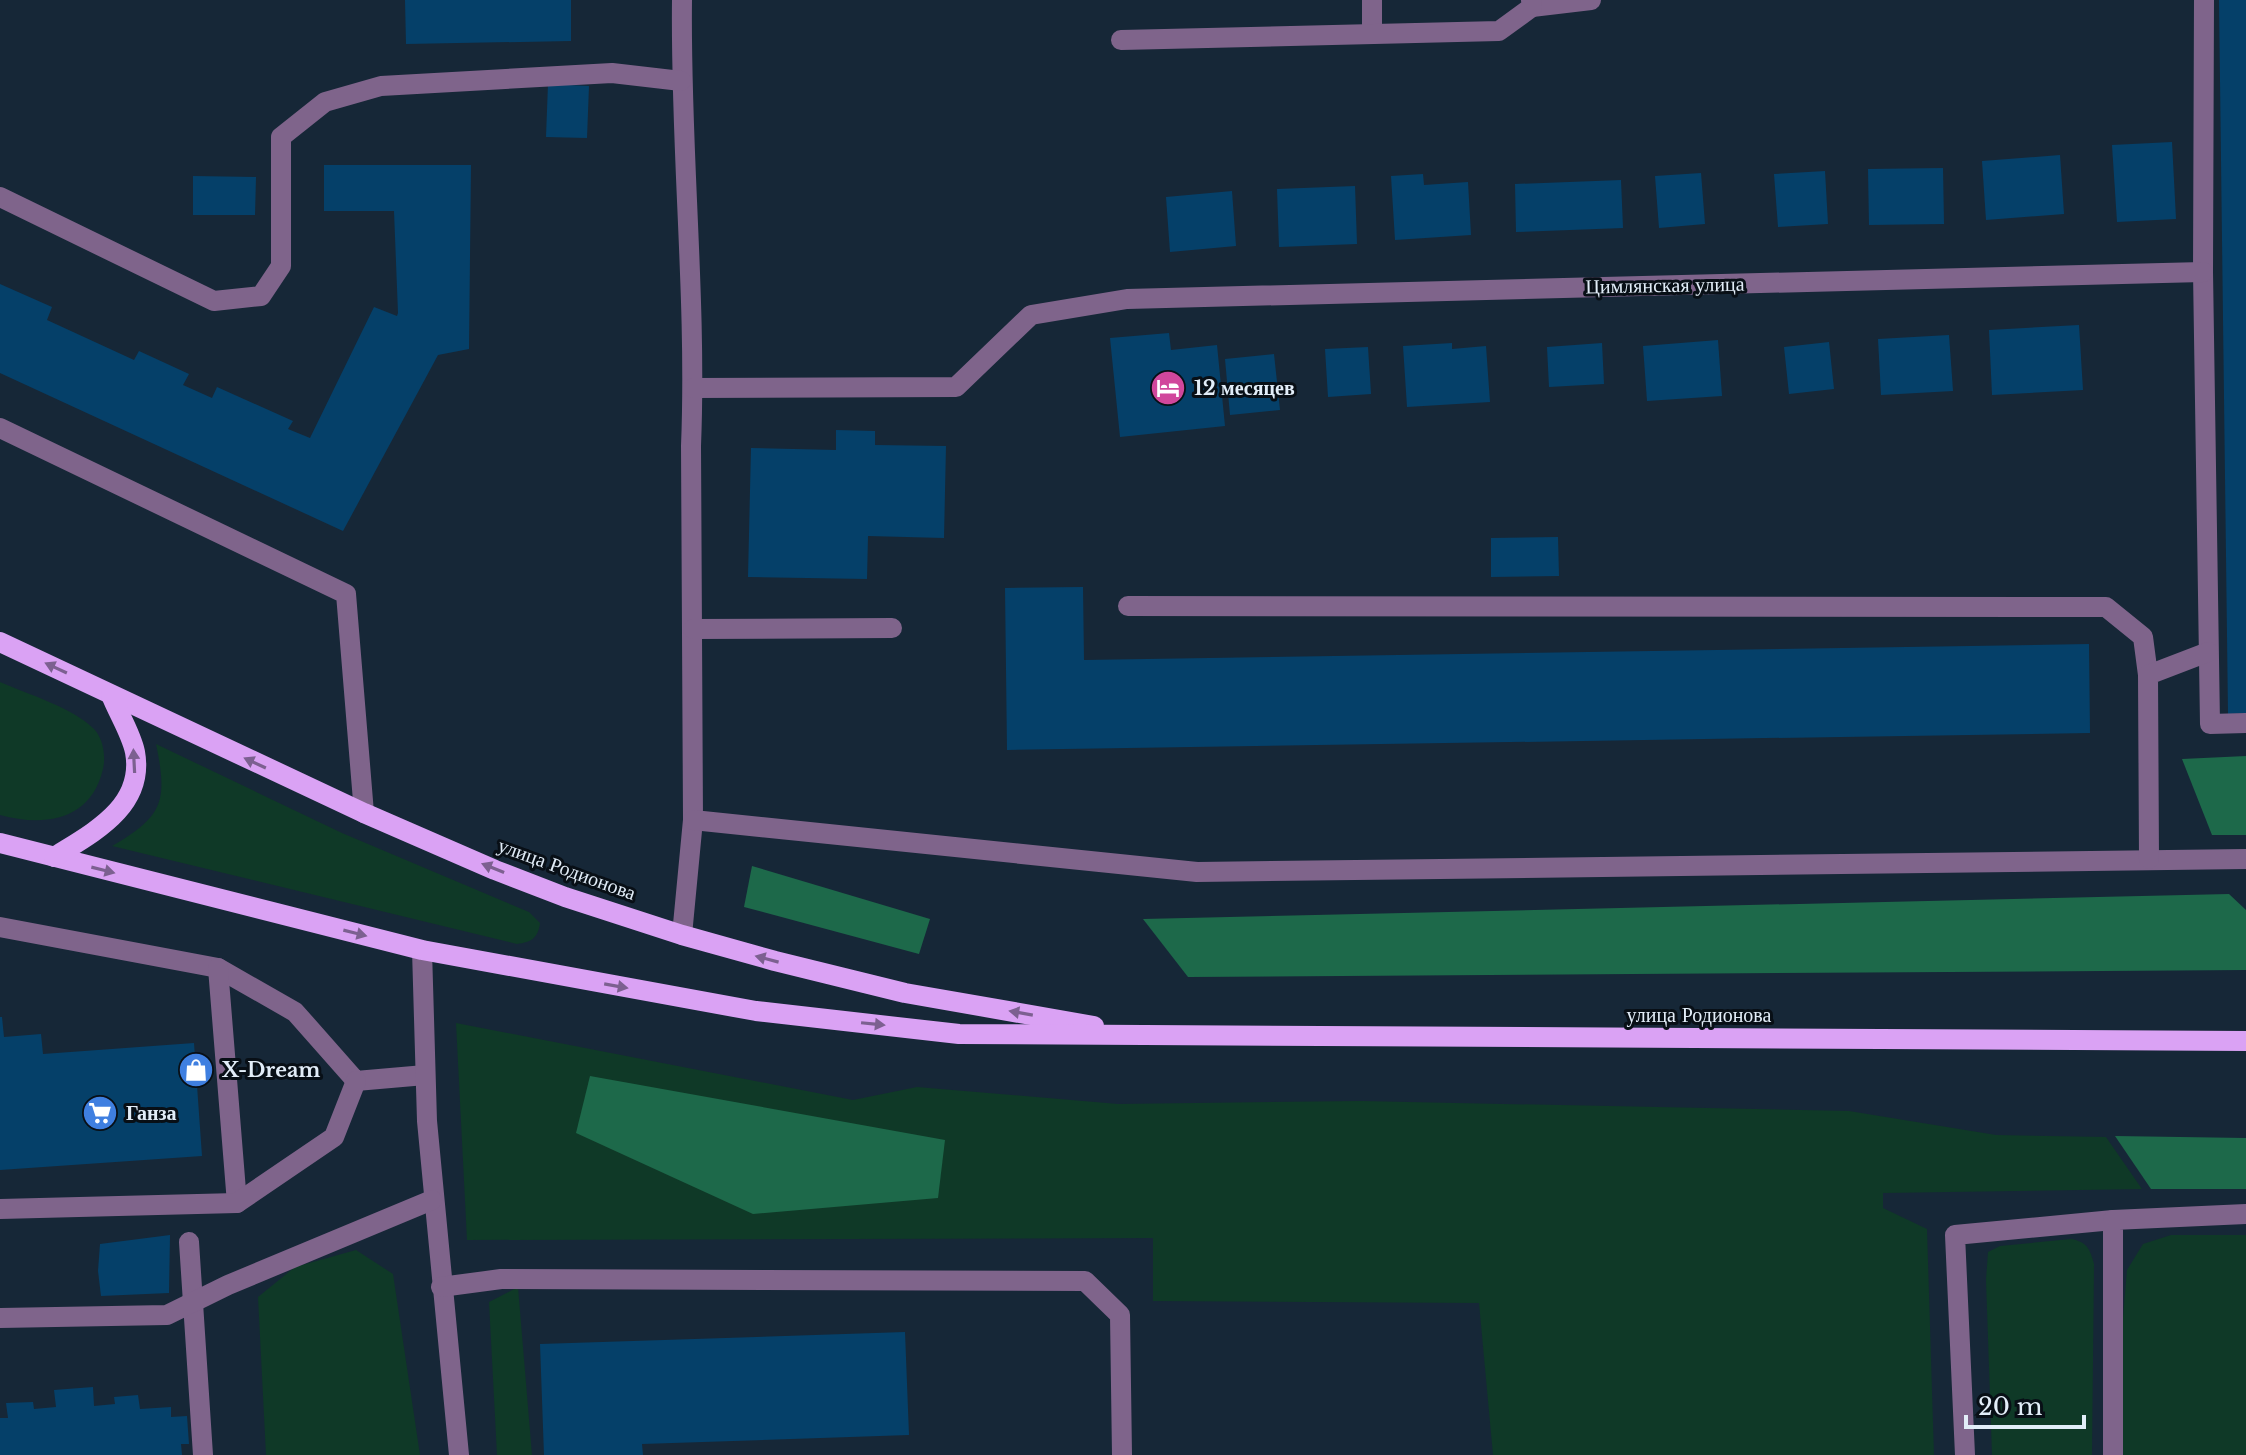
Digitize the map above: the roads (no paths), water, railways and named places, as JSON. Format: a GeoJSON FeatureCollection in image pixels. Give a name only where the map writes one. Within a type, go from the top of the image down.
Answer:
{"type":"FeatureCollection","features":[{"type":"Feature","properties":{"kind":"main road","name":"улица Родионова"},"geometry":{"type":"LineString","coordinates":[[0,642],[364,813],[523,881],[682,935],[905,993],[1153,1036]]}},
{"type":"Feature","properties":{"kind":"main road"},"geometry":{"type":"LineString","coordinates":[[54,857],[101,828],[124,807],[134,778],[135,752],[111,695]]}},
{"type":"Feature","properties":{"kind":"main road","name":"улица Родионова"},"geometry":{"type":"LineString","coordinates":[[0,843],[422,950],[756,1011],[959,1034],[2246,1041]]}},
{"type":"Feature","properties":{"kind":"street"},"geometry":{"type":"LineString","coordinates":[[682,0],[681,81],[693,388],[693,820],[682,935]]}},
{"type":"Feature","properties":{"kind":"street"},"geometry":{"type":"LineString","coordinates":[[1372,0],[1372,34]]}},
{"type":"Feature","properties":{"kind":"street"},"geometry":{"type":"LineString","coordinates":[[1121,40],[1499,31],[1532,4],[1591,0]]}},
{"type":"Feature","properties":{"kind":"street"},"geometry":{"type":"LineString","coordinates":[[2204,0],[2203,272],[2210,724],[2246,723]]}},
{"type":"Feature","properties":{"kind":"street"},"geometry":{"type":"LineString","coordinates":[[0,197],[214,301],[261,296],[281,266],[281,137],[325,102],[381,86],[597,73],[681,81]]}},
{"type":"Feature","properties":{"kind":"street","name":"Цимлянская улица"},"geometry":{"type":"LineString","coordinates":[[693,388],[956,387],[1031,315],[1127,299],[2203,272]]}},
{"type":"Feature","properties":{"kind":"street"},"geometry":{"type":"LineString","coordinates":[[0,428],[346,594],[364,813]]}},
{"type":"Feature","properties":{"kind":"street"},"geometry":{"type":"LineString","coordinates":[[1128,606],[2106,607],[2143,637],[2148,675],[2149,859]]}},
{"type":"Feature","properties":{"kind":"street"},"geometry":{"type":"LineString","coordinates":[[693,629],[892,628]]}},
{"type":"Feature","properties":{"kind":"street"},"geometry":{"type":"LineString","coordinates":[[2148,675],[2208,652]]}},
{"type":"Feature","properties":{"kind":"street"},"geometry":{"type":"LineString","coordinates":[[693,820],[1197,872],[2246,859]]}},
{"type":"Feature","properties":{"kind":"street"},"geometry":{"type":"LineString","coordinates":[[0,927],[218,968],[295,1012],[356,1081]]}},
{"type":"Feature","properties":{"kind":"street"},"geometry":{"type":"LineString","coordinates":[[422,950],[432,1200],[459,1455]]}},
{"type":"Feature","properties":{"kind":"street"},"geometry":{"type":"LineString","coordinates":[[218,968],[237,1203]]}},
{"type":"Feature","properties":{"kind":"street"},"geometry":{"type":"LineString","coordinates":[[356,1081],[425,1075]]}},
{"type":"Feature","properties":{"kind":"street"},"geometry":{"type":"LineString","coordinates":[[0,1209],[237,1203],[334,1137],[356,1081]]}},
{"type":"Feature","properties":{"kind":"street"},"geometry":{"type":"LineString","coordinates":[[0,1318],[167,1315],[228,1285],[432,1200]]}},
{"type":"Feature","properties":{"kind":"street"},"geometry":{"type":"LineString","coordinates":[[1965,1455],[1955,1235],[2113,1220],[2246,1214]]}},
{"type":"Feature","properties":{"kind":"street"},"geometry":{"type":"LineString","coordinates":[[2113,1220],[2113,1455]]}},
{"type":"Feature","properties":{"kind":"street"},"geometry":{"type":"LineString","coordinates":[[189,1242],[203,1455]]}},
{"type":"Feature","properties":{"kind":"street"},"geometry":{"type":"LineString","coordinates":[[441,1287],[501,1279],[1085,1281],[1120,1315],[1122,1455]]}},
{"type":"Feature","properties":{"kind":"place","name":"12 месяцев"},"geometry":{"type":"Point","coordinates":[1168,388]}},
{"type":"Feature","properties":{"kind":"place","name":"X-Dream"},"geometry":{"type":"Point","coordinates":[196,1070]}},
{"type":"Feature","properties":{"kind":"place","name":"Ганза"},"geometry":{"type":"Point","coordinates":[100,1113]}}]}
